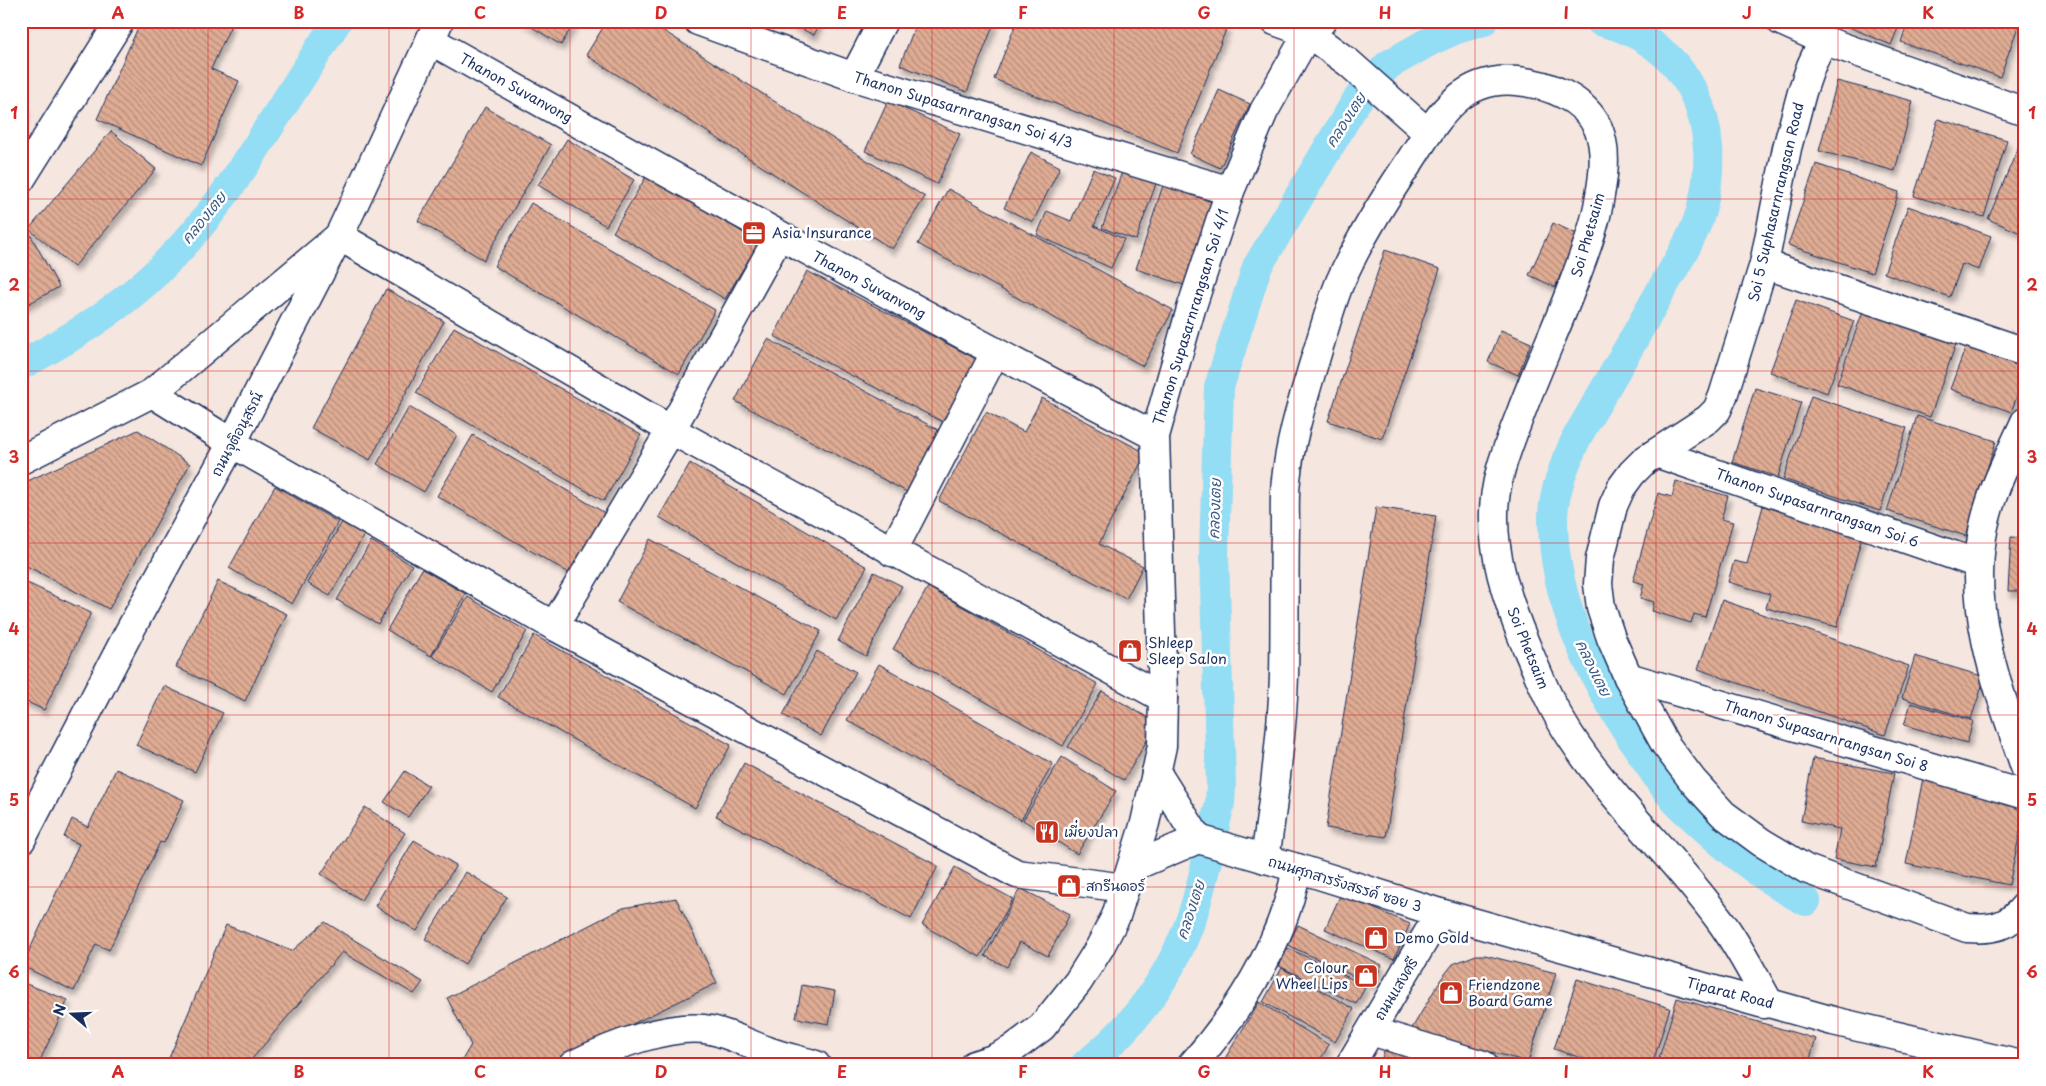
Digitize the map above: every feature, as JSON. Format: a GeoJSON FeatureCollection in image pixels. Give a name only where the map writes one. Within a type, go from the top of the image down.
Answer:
{"type":"FeatureCollection","features":[{"type":"Feature","properties":{"kind":"street"},"geometry":{"type":"LineString","coordinates":[[21,179],[120,21]]}},
{"type":"Feature","properties":{"kind":"street","name":"Thanon Supasarnrangsan Soi 4/3"},"geometry":{"type":"LineString","coordinates":[[698,21],[854,77],[1230,191]]}},
{"type":"Feature","properties":{"kind":"street"},"geometry":{"type":"LineString","coordinates":[[854,77],[883,21]]}},
{"type":"Feature","properties":{"kind":"street"},"geometry":{"type":"LineString","coordinates":[[1275,21],[1315,27],[1349,63],[1428,133]]}},
{"type":"Feature","properties":{"kind":"street"},"geometry":{"type":"LineString","coordinates":[[1781,21],[1823,40],[2025,112]]}},
{"type":"Feature","properties":{"kind":"street","name":"Thanon Supasarnrangsan Soi 4/1"},"geometry":{"type":"LineString","coordinates":[[974,1065],[993,1059],[1023,1042],[1042,1027],[1054,1014],[1078,982],[1100,947],[1116,916],[1129,877],[1146,823],[1162,746],[1163,698],[1154,436],[1191,309],[1230,191],[1264,111],[1315,27]]}},
{"type":"Feature","properties":{"kind":"street","name":"Thanon Suvanvong"},"geometry":{"type":"LineString","coordinates":[[434,31],[779,236],[1154,436]]}},
{"type":"Feature","properties":{"kind":"street","name":"ถนนจุติอนุสรณ์"},"geometry":{"type":"LineString","coordinates":[[21,840],[128,634],[232,443],[339,236],[434,31]]}},
{"type":"Feature","properties":{"kind":"street","name":"Soi 5 Suphasarnrangsan Road"},"geometry":{"type":"LineString","coordinates":[[1823,40],[1802,92],[1787,148],[1764,264],[1723,396],[1717,410],[1708,419],[1656,453],[1632,473],[1621,488],[1604,534],[1598,584],[1601,608],[1611,638],[1628,677],[1665,744],[1723,814],[1753,836],[1806,869],[1923,914],[1967,928],[1993,929],[2016,916],[2025,906]]}},
{"type":"Feature","properties":{"kind":"street","name":"Soi Phetsaim"},"geometry":{"type":"LineString","coordinates":[[1258,857],[1278,767],[1283,684],[1286,480],[1298,416],[1340,284],[1389,193],[1444,110],[1463,93],[1477,86],[1502,80],[1529,83],[1569,97],[1589,114],[1597,126],[1602,141],[1604,174],[1598,210],[1585,252],[1557,328],[1528,394],[1504,457],[1496,485],[1494,520],[1501,567],[1514,618],[1546,694],[1569,734],[1593,769],[1715,914],[1741,950],[1769,1003]]}},
{"type":"Feature","properties":{"kind":"street"},"geometry":{"type":"LineString","coordinates":[[21,460],[152,393],[339,236],[671,430],[1163,698]]}},
{"type":"Feature","properties":{"kind":"street"},"geometry":{"type":"LineString","coordinates":[[554,626],[671,430],[779,236]]}},
{"type":"Feature","properties":{"kind":"street"},"geometry":{"type":"LineString","coordinates":[[1764,264],[2025,352]]}},
{"type":"Feature","properties":{"kind":"street"},"geometry":{"type":"LineString","coordinates":[[892,552],[996,353]]}},
{"type":"Feature","properties":{"kind":"street"},"geometry":{"type":"LineString","coordinates":[[152,393],[232,443],[554,626],[1017,874],[1129,877],[1198,839],[1156,772]]}},
{"type":"Feature","properties":{"kind":"street"},"geometry":{"type":"LineString","coordinates":[[2025,422],[2005,465],[1991,503],[1982,535],[1979,564],[1983,625],[1994,678],[2025,768]]}},
{"type":"Feature","properties":{"kind":"street","name":"Thanon Supasarnrangsan Soi 6"},"geometry":{"type":"LineString","coordinates":[[1656,453],[1979,564]]}},
{"type":"Feature","properties":{"kind":"street","name":"Thanon Supasarnrangsan Soi 8"},"geometry":{"type":"LineString","coordinates":[[1628,677],[2025,796]]}},
{"type":"Feature","properties":{"kind":"street","name":"ถนนศุภสารรังสรรค์ ซอย 3"},"geometry":{"type":"LineString","coordinates":[[1198,839],[1440,913]]}},
{"type":"Feature","properties":{"kind":"street"},"geometry":{"type":"LineString","coordinates":[[1192,1065],[1216,1036],[1252,982],[1286,911],[1297,868]]}},
{"type":"Feature","properties":{"kind":"street","name":"Tiparat Road"},"geometry":{"type":"LineString","coordinates":[[1440,913],[1764,1004],[1769,1003],[1833,1021],[2021,1065]]}},
{"type":"Feature","properties":{"kind":"street","name":"ถนนเเสงศรี"},"geometry":{"type":"LineString","coordinates":[[1350,1065],[1440,913]]}},
{"type":"Feature","properties":{"kind":"street"},"geometry":{"type":"LineString","coordinates":[[573,1065],[595,1053],[656,1034],[698,1028],[713,1030],[771,1052],[816,1065]]}},
{"type":"Feature","properties":{"kind":"street"},"geometry":{"type":"LineString","coordinates":[[1371,1031],[1483,1065]]}},
{"type":"Feature","properties":{"kind":"building"},"geometry":{"type":"Polygon","coordinates":[[[141,21],[227,21],[232,23],[211,69],[239,81],[201,166],[97,119],[141,21]]]}},
{"type":"Feature","properties":{"kind":"building"},"geometry":{"type":"Polygon","coordinates":[[[522,21],[575,21],[561,45],[522,21]]]}},
{"type":"Feature","properties":{"kind":"building"},"geometry":{"type":"Polygon","coordinates":[[[607,21],[648,21],[925,197],[892,249],[586,55],[607,21]]]}},
{"type":"Feature","properties":{"kind":"building"},"geometry":{"type":"Polygon","coordinates":[[[785,21],[821,21],[814,35],[785,21]]]}},
{"type":"Feature","properties":{"kind":"building"},"geometry":{"type":"Polygon","coordinates":[[[917,21],[995,21],[967,92],[900,65],[917,21]]]}},
{"type":"Feature","properties":{"kind":"building"},"geometry":{"type":"Polygon","coordinates":[[[1017,21],[1212,21],[1227,27],[1177,153],[994,79],[1017,21]]]}},
{"type":"Feature","properties":{"kind":"building"},"geometry":{"type":"Polygon","coordinates":[[[1841,21],[1901,21],[1891,45],[1840,23],[1841,21]]]}},
{"type":"Feature","properties":{"kind":"building"},"geometry":{"type":"Polygon","coordinates":[[[1908,21],[2020,21],[2000,77],[1901,42],[1908,21]]]}},
{"type":"Feature","properties":{"kind":"building"},"geometry":{"type":"Polygon","coordinates":[[[1837,81],[1913,101],[1895,171],[1819,151],[1837,81]]]}},
{"type":"Feature","properties":{"kind":"building"},"geometry":{"type":"Polygon","coordinates":[[[1219,90],[1250,104],[1220,168],[1190,154],[1219,90]]]}},
{"type":"Feature","properties":{"kind":"building"},"geometry":{"type":"Polygon","coordinates":[[[888,101],[960,134],[937,184],[865,151],[888,101]]]}},
{"type":"Feature","properties":{"kind":"building"},"geometry":{"type":"Polygon","coordinates":[[[21,106],[26,108],[21,124],[21,106]]]}},
{"type":"Feature","properties":{"kind":"building"},"geometry":{"type":"Polygon","coordinates":[[[485,107],[551,145],[484,260],[418,221],[485,107]]]}},
{"type":"Feature","properties":{"kind":"building"},"geometry":{"type":"Polygon","coordinates":[[[1938,119],[2007,140],[1984,217],[1914,196],[1938,119]]]}},
{"type":"Feature","properties":{"kind":"building"},"geometry":{"type":"Polygon","coordinates":[[[111,131],[156,169],[74,267],[29,229],[111,131]]]}},
{"type":"Feature","properties":{"kind":"building"},"geometry":{"type":"Polygon","coordinates":[[[567,139],[634,180],[606,226],[538,185],[567,139]]]}},
{"type":"Feature","properties":{"kind":"building"},"geometry":{"type":"Polygon","coordinates":[[[2020,143],[2025,145],[2025,235],[1988,219],[2020,143]]]}},
{"type":"Feature","properties":{"kind":"building"},"geometry":{"type":"Polygon","coordinates":[[[1031,152],[1060,167],[1033,222],[1004,208],[1031,152]]]}},
{"type":"Feature","properties":{"kind":"building"},"geometry":{"type":"Polygon","coordinates":[[[1816,164],[1899,192],[1872,273],[1788,245],[1816,164]]]}},
{"type":"Feature","properties":{"kind":"building"},"geometry":{"type":"Polygon","coordinates":[[[1093,169],[1115,178],[1094,226],[1124,239],[1111,268],[1037,235],[1047,211],[1071,221],[1093,169]]]}},
{"type":"Feature","properties":{"kind":"building"},"geometry":{"type":"Polygon","coordinates":[[[1123,169],[1157,181],[1136,240],[1102,228],[1123,169]]]}},
{"type":"Feature","properties":{"kind":"building"},"geometry":{"type":"Polygon","coordinates":[[[647,175],[759,242],[725,299],[613,232],[647,175]]]}},
{"type":"Feature","properties":{"kind":"building"},"geometry":{"type":"Polygon","coordinates":[[[1163,185],[1215,203],[1187,286],[1136,269],[1163,185]]]}},
{"type":"Feature","properties":{"kind":"building"},"geometry":{"type":"Polygon","coordinates":[[[948,189],[1173,310],[1143,366],[918,244],[948,189]]]}},
{"type":"Feature","properties":{"kind":"building"},"geometry":{"type":"Polygon","coordinates":[[[531,203],[715,310],[679,374],[494,266],[531,203]]]}},
{"type":"Feature","properties":{"kind":"building"},"geometry":{"type":"Polygon","coordinates":[[[1908,206],[1991,236],[1979,270],[1962,264],[1950,297],[1884,273],[1908,206]]]}},
{"type":"Feature","properties":{"kind":"building"},"geometry":{"type":"Polygon","coordinates":[[[23,221],[59,287],[21,308],[21,222],[23,221]]]}},
{"type":"Feature","properties":{"kind":"building"},"geometry":{"type":"Polygon","coordinates":[[[1553,223],[1579,235],[1555,287],[1529,275],[1553,223]]]}},
{"type":"Feature","properties":{"kind":"building"},"geometry":{"type":"Polygon","coordinates":[[[1385,250],[1440,269],[1382,439],[1328,421],[1385,250]]]}},
{"type":"Feature","properties":{"kind":"building"},"geometry":{"type":"Polygon","coordinates":[[[807,271],[984,363],[951,426],[774,336],[807,271]]]}},
{"type":"Feature","properties":{"kind":"building"},"geometry":{"type":"Polygon","coordinates":[[[386,289],[444,321],[370,460],[311,428],[386,289]]]}},
{"type":"Feature","properties":{"kind":"building"},"geometry":{"type":"Polygon","coordinates":[[[1796,300],[1854,321],[1827,393],[1770,372],[1796,300]]]}},
{"type":"Feature","properties":{"kind":"building"},"geometry":{"type":"Polygon","coordinates":[[[1863,311],[1956,344],[1930,417],[1837,384],[1863,311]]]}},
{"type":"Feature","properties":{"kind":"building"},"geometry":{"type":"Polygon","coordinates":[[[454,327],[641,435],[604,501],[416,393],[454,327]]]}},
{"type":"Feature","properties":{"kind":"building"},"geometry":{"type":"Polygon","coordinates":[[[1501,330],[1531,343],[1518,375],[1488,362],[1501,330]]]}},
{"type":"Feature","properties":{"kind":"building"},"geometry":{"type":"Polygon","coordinates":[[[768,339],[942,432],[909,493],[735,401],[768,339]]]}},
{"type":"Feature","properties":{"kind":"building"},"geometry":{"type":"Polygon","coordinates":[[[1966,346],[2025,368],[2025,375],[2011,412],[1950,389],[1966,346]]]}},
{"type":"Feature","properties":{"kind":"building"},"geometry":{"type":"Polygon","coordinates":[[[1755,388],[1801,402],[1778,477],[1732,462],[1755,388]]]}},
{"type":"Feature","properties":{"kind":"building"},"geometry":{"type":"Polygon","coordinates":[[[1811,396],[1907,428],[1880,511],[1783,479],[1811,396]]]}},
{"type":"Feature","properties":{"kind":"building"},"geometry":{"type":"Polygon","coordinates":[[[1042,398],[1146,453],[1099,544],[1143,566],[1126,599],[939,501],[986,412],[1024,432],[1042,398]]]}},
{"type":"Feature","properties":{"kind":"building"},"geometry":{"type":"Polygon","coordinates":[[[409,407],[457,435],[424,492],[377,464],[409,407]]]}},
{"type":"Feature","properties":{"kind":"building"},"geometry":{"type":"Polygon","coordinates":[[[1917,416],[1996,441],[1966,536],[1887,511],[1917,416]]]}},
{"type":"Feature","properties":{"kind":"building"},"geometry":{"type":"Polygon","coordinates":[[[138,430],[190,464],[109,609],[21,563],[21,484],[138,430]]]}},
{"type":"Feature","properties":{"kind":"building"},"geometry":{"type":"Polygon","coordinates":[[[473,435],[605,513],[569,573],[437,496],[473,435]]]}},
{"type":"Feature","properties":{"kind":"building"},"geometry":{"type":"Polygon","coordinates":[[[690,463],[867,567],[836,620],[659,517],[690,463]]]}},
{"type":"Feature","properties":{"kind":"building"},"geometry":{"type":"Polygon","coordinates":[[[1676,481],[1728,496],[1721,519],[1733,522],[1705,617],[1694,614],[1691,623],[1652,611],[1654,602],[1640,598],[1644,584],[1633,581],[1658,493],[1672,497],[1676,481]]]}},
{"type":"Feature","properties":{"kind":"building"},"geometry":{"type":"Polygon","coordinates":[[[275,486],[338,522],[292,604],[229,568],[275,486]]]}},
{"type":"Feature","properties":{"kind":"building"},"geometry":{"type":"Polygon","coordinates":[[[1763,506],[1863,533],[1837,627],[1766,608],[1770,594],[1728,582],[1734,561],[1747,564],[1763,506]]]}},
{"type":"Feature","properties":{"kind":"building"},"geometry":{"type":"Polygon","coordinates":[[[1376,507],[1436,516],[1386,837],[1326,828],[1376,507]]]}},
{"type":"Feature","properties":{"kind":"building"},"geometry":{"type":"Polygon","coordinates":[[[342,522],[364,535],[330,596],[307,583],[342,522]]]}},
{"type":"Feature","properties":{"kind":"building"},"geometry":{"type":"Polygon","coordinates":[[[2011,537],[2025,538],[2025,591],[2008,591],[2011,537]]]}},
{"type":"Feature","properties":{"kind":"building"},"geometry":{"type":"Polygon","coordinates":[[[650,539],[821,631],[787,694],[617,602],[650,539]]]}},
{"type":"Feature","properties":{"kind":"building"},"geometry":{"type":"Polygon","coordinates":[[[371,541],[412,565],[378,624],[337,600],[371,541]]]}},
{"type":"Feature","properties":{"kind":"building"},"geometry":{"type":"Polygon","coordinates":[[[422,569],[466,594],[431,656],[387,630],[422,569]]]}},
{"type":"Feature","properties":{"kind":"building"},"geometry":{"type":"Polygon","coordinates":[[[874,572],[902,586],[866,656],[838,641],[874,572]]]}},
{"type":"Feature","properties":{"kind":"building"},"geometry":{"type":"Polygon","coordinates":[[[21,580],[91,613],[44,710],[21,699],[21,580]]]}},
{"type":"Feature","properties":{"kind":"building"},"geometry":{"type":"Polygon","coordinates":[[[218,581],[287,614],[245,701],[176,667],[218,581]]]}},
{"type":"Feature","properties":{"kind":"building"},"geometry":{"type":"Polygon","coordinates":[[[928,587],[1098,684],[1063,746],[893,649],[928,587]]]}},
{"type":"Feature","properties":{"kind":"building"},"geometry":{"type":"Polygon","coordinates":[[[468,597],[527,631],[492,692],[432,656],[468,597]]]}},
{"type":"Feature","properties":{"kind":"building"},"geometry":{"type":"Polygon","coordinates":[[[1722,600],[1909,666],[1885,735],[1698,669],[1722,600]]]}},
{"type":"Feature","properties":{"kind":"building"},"geometry":{"type":"Polygon","coordinates":[[[534,635],[731,745],[695,808],[498,697],[534,635]]]}},
{"type":"Feature","properties":{"kind":"building"},"geometry":{"type":"Polygon","coordinates":[[[817,651],[856,672],[821,736],[783,715],[817,651]]]}},
{"type":"Feature","properties":{"kind":"building"},"geometry":{"type":"Polygon","coordinates":[[[1915,656],[1985,677],[1971,719],[1902,698],[1915,656]]]}},
{"type":"Feature","properties":{"kind":"building"},"geometry":{"type":"Polygon","coordinates":[[[879,664],[1053,764],[1021,820],[847,720],[879,664]]]}},
{"type":"Feature","properties":{"kind":"building"},"geometry":{"type":"Polygon","coordinates":[[[164,686],[223,713],[195,772],[136,745],[164,686]]]}},
{"type":"Feature","properties":{"kind":"building"},"geometry":{"type":"Polygon","coordinates":[[[1102,691],[1157,723],[1124,780],[1068,747],[1102,691]]]}},
{"type":"Feature","properties":{"kind":"building"},"geometry":{"type":"Polygon","coordinates":[[[1911,703],[1973,721],[1967,743],[1904,725],[1911,703]]]}},
{"type":"Feature","properties":{"kind":"building"},"geometry":{"type":"Polygon","coordinates":[[[1062,757],[1116,791],[1077,854],[1023,820],[1062,757]]]}},
{"type":"Feature","properties":{"kind":"building"},"geometry":{"type":"Polygon","coordinates":[[[1813,758],[1894,773],[1876,867],[1834,859],[1840,829],[1801,821],[1813,758]]]}},
{"type":"Feature","properties":{"kind":"building"},"geometry":{"type":"Polygon","coordinates":[[[744,763],[938,866],[911,919],[716,816],[744,763]]]}},
{"type":"Feature","properties":{"kind":"building"},"geometry":{"type":"Polygon","coordinates":[[[116,769],[184,800],[164,843],[160,842],[109,950],[96,944],[74,991],[22,966],[79,844],[64,837],[72,819],[88,827],[116,769]]]}},
{"type":"Feature","properties":{"kind":"building"},"geometry":{"type":"Polygon","coordinates":[[[405,771],[429,786],[408,817],[384,802],[405,771]]]}},
{"type":"Feature","properties":{"kind":"building"},"geometry":{"type":"Polygon","coordinates":[[[1923,778],[2025,808],[2009,885],[1906,864],[1923,778]]]}},
{"type":"Feature","properties":{"kind":"building"},"geometry":{"type":"Polygon","coordinates":[[[365,807],[405,833],[361,900],[321,874],[365,807]]]}},
{"type":"Feature","properties":{"kind":"building"},"geometry":{"type":"Polygon","coordinates":[[[414,840],[456,865],[417,931],[375,906],[414,840]]]}},
{"type":"Feature","properties":{"kind":"building"},"geometry":{"type":"Polygon","coordinates":[[[955,867],[1013,899],[980,957],[922,925],[955,867]]]}},
{"type":"Feature","properties":{"kind":"building"},"geometry":{"type":"Polygon","coordinates":[[[466,872],[507,897],[465,964],[425,939],[466,872]]]}},
{"type":"Feature","properties":{"kind":"building"},"geometry":{"type":"Polygon","coordinates":[[[1020,888],[1070,914],[1048,956],[1020,942],[1007,967],[985,956],[1020,888]]]}},
{"type":"Feature","properties":{"kind":"building"},"geometry":{"type":"Polygon","coordinates":[[[1341,894],[1410,924],[1394,959],[1325,929],[1341,894]]]}},
{"type":"Feature","properties":{"kind":"building"},"geometry":{"type":"Polygon","coordinates":[[[676,898],[717,983],[548,1065],[459,1065],[471,1045],[447,998],[623,908],[676,898]]]}},
{"type":"Feature","properties":{"kind":"building"},"geometry":{"type":"Polygon","coordinates":[[[325,922],[423,982],[414,994],[342,952],[247,1065],[166,1065],[226,925],[292,951],[325,922]]]}},
{"type":"Feature","properties":{"kind":"building"},"geometry":{"type":"Polygon","coordinates":[[[1298,925],[1382,965],[1372,985],[1288,945],[1298,925]]]}},
{"type":"Feature","properties":{"kind":"building"},"geometry":{"type":"Polygon","coordinates":[[[1288,948],[1366,986],[1356,1004],[1279,966],[1288,948]]]}},
{"type":"Feature","properties":{"kind":"building"},"geometry":{"type":"Polygon","coordinates":[[[1476,955],[1485,955],[1556,973],[1528,1062],[1411,1030],[1441,979],[1453,964],[1476,955]]]}},
{"type":"Feature","properties":{"kind":"building"},"geometry":{"type":"Polygon","coordinates":[[[1282,968],[1354,1009],[1335,1042],[1263,1002],[1282,968]]]}},
{"type":"Feature","properties":{"kind":"building"},"geometry":{"type":"Polygon","coordinates":[[[1577,979],[1670,1008],[1652,1065],[1603,1065],[1554,1049],[1577,979]]]}},
{"type":"Feature","properties":{"kind":"building"},"geometry":{"type":"Polygon","coordinates":[[[21,982],[68,1000],[38,1065],[21,1065],[21,982]]]}},
{"type":"Feature","properties":{"kind":"building"},"geometry":{"type":"Polygon","coordinates":[[[802,985],[835,991],[829,1024],[796,1018],[802,985]]]}},
{"type":"Feature","properties":{"kind":"building"},"geometry":{"type":"Polygon","coordinates":[[[1677,998],[1816,1039],[1808,1065],[1657,1065],[1677,998]]]}},
{"type":"Feature","properties":{"kind":"building"},"geometry":{"type":"Polygon","coordinates":[[[1259,1002],[1329,1045],[1317,1065],[1221,1065],[1259,1002]]]}},
{"type":"Feature","properties":{"kind":"building"},"geometry":{"type":"Polygon","coordinates":[[[1387,1041],[1467,1065],[1380,1065],[1387,1041]]]}},
{"type":"Feature","properties":{"kind":"waterway","name":"คลองเตย"},"geometry":{"type":"LineString","coordinates":[[21,365],[61,343],[118,305],[153,276],[184,245],[236,178],[337,21]]}},
{"type":"Feature","properties":{"kind":"waterway","name":"คลองเตย"},"geometry":{"type":"LineString","coordinates":[[1085,1065],[1104,1049],[1138,1014],[1166,974],[1187,930],[1195,907],[1220,803],[1214,554],[1219,387],[1257,267],[1357,100],[1388,65],[1432,40],[1454,30],[1484,21]]}},
{"type":"Feature","properties":{"kind":"waterway","name":"คลองเตย"},"geometry":{"type":"LineString","coordinates":[[1600,21],[1631,32],[1657,48],[1678,68],[1693,92],[1703,119],[1708,148],[1707,179],[1698,221],[1688,242],[1577,437],[1565,465],[1558,485],[1553,516],[1560,580],[1568,611],[1593,671],[1608,700],[1675,801],[1734,853],[1776,884],[1806,901]]}},
{"type":"Feature","properties":{"kind":"place","name":"Asia Insurance"},"geometry":{"type":"Point","coordinates":[754,233]}},
{"type":"Feature","properties":{"kind":"place","name":"Shleep Sleep Salon"},"geometry":{"type":"Point","coordinates":[1130,651]}},
{"type":"Feature","properties":{"kind":"place","name":"เมี่ยงปลา"},"geometry":{"type":"Point","coordinates":[1047,832]}},
{"type":"Feature","properties":{"kind":"place","name":"สกรีนดอร์"},"geometry":{"type":"Point","coordinates":[1069,886]}},
{"type":"Feature","properties":{"kind":"place","name":"Demo Gold"},"geometry":{"type":"Point","coordinates":[1376,938]}},
{"type":"Feature","properties":{"kind":"place","name":"Colour Wheel Lips"},"geometry":{"type":"Point","coordinates":[1366,976]}},
{"type":"Feature","properties":{"kind":"place","name":"Friendzone Board Game"},"geometry":{"type":"Point","coordinates":[1451,993]}}]}
